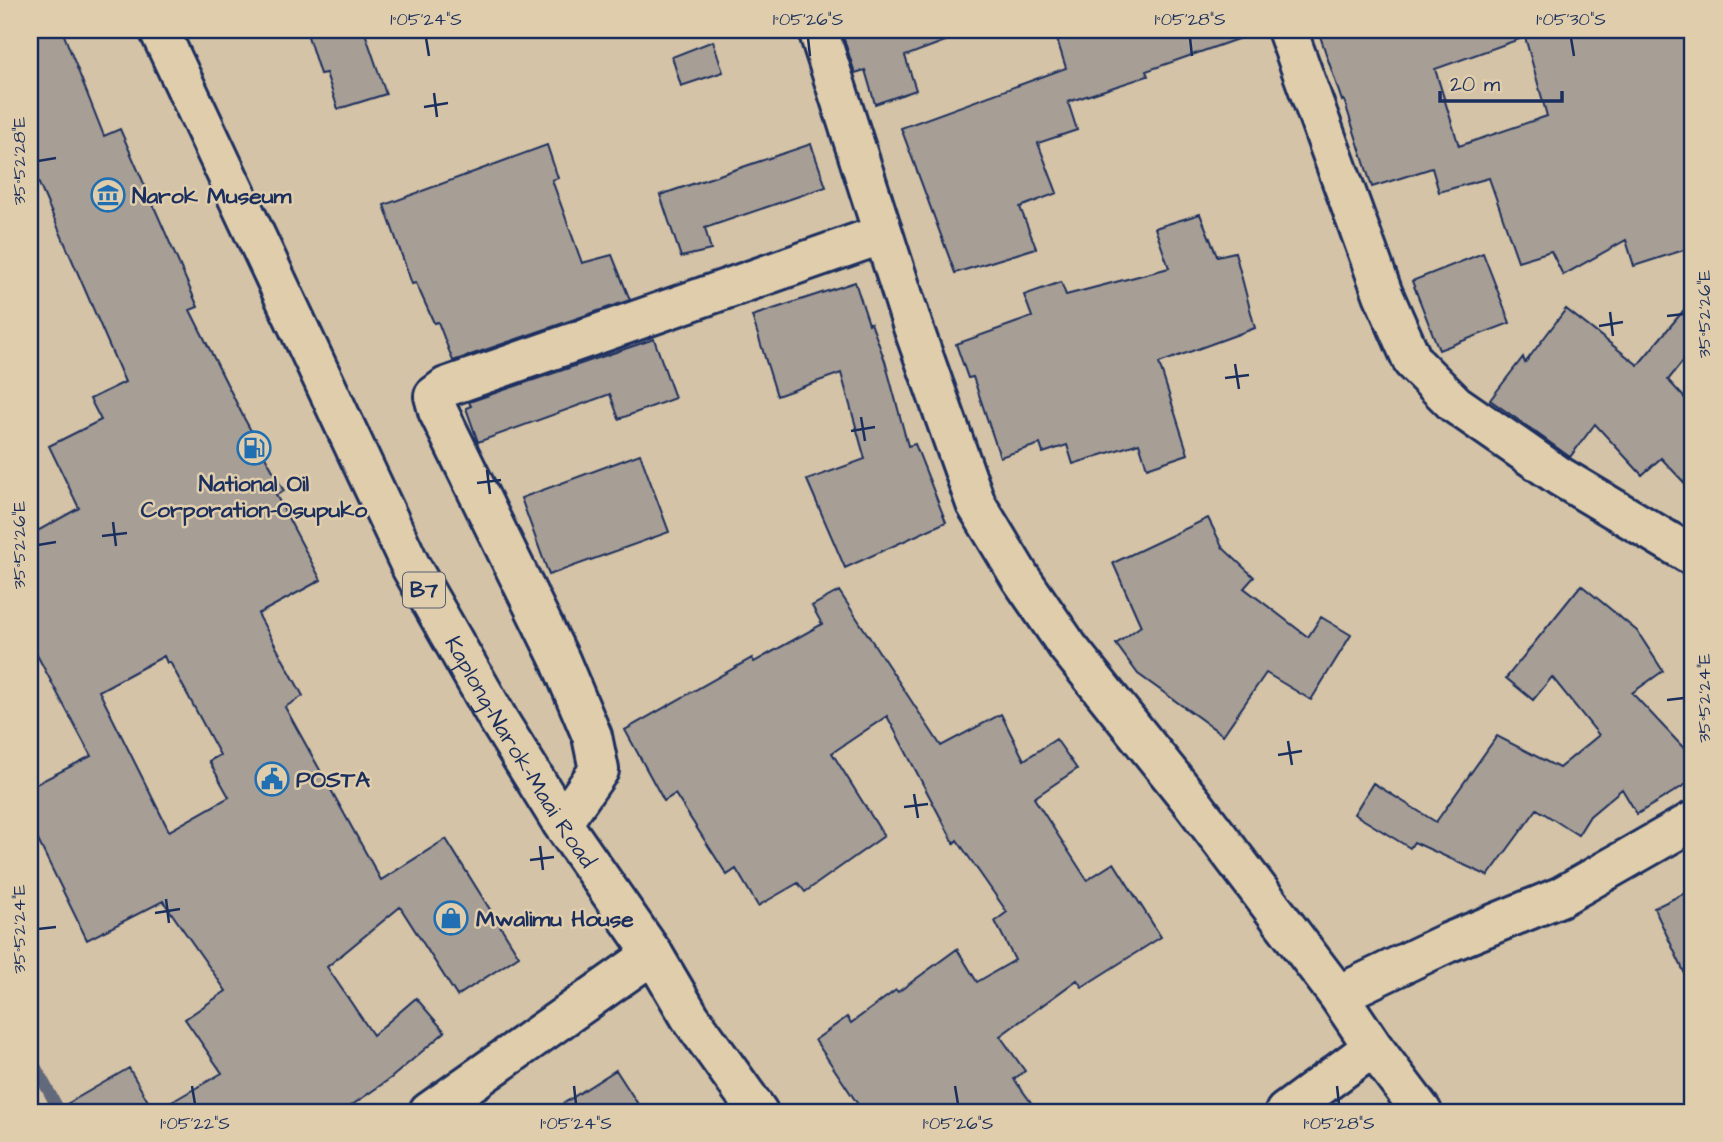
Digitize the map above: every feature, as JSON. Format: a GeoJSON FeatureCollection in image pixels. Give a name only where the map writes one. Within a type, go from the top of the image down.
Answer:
{"type":"FeatureCollection","features":[{"type":"Feature","properties":{"kind":"main road","name":"Kaplong-Narok-Maai Road"},"geometry":{"type":"LineString","coordinates":[[159,30],[411,567],[499,721],[562,823],[653,954],[690,1017],[758,1112]]}},
{"type":"Feature","properties":{"kind":"main road"},"geometry":{"type":"LineString","coordinates":[[818,30],[883,234],[976,504],[1068,647],[1192,802],[1338,995],[1422,1112]]}},
{"type":"Feature","properties":{"kind":"main road"},"geometry":{"type":"LineString","coordinates":[[1287,30],[1383,294],[1413,362],[1455,404],[1559,476],[1693,556]]}},
{"type":"Feature","properties":{"kind":"main road"},"geometry":{"type":"LineString","coordinates":[[562,823],[598,770],[592,736],[560,660],[438,411],[434,396],[446,387],[883,234]]}},
{"type":"Feature","properties":{"kind":"main road"},"geometry":{"type":"LineString","coordinates":[[1338,995],[1447,943],[1560,897],[1693,821]]}},
{"type":"Feature","properties":{"kind":"main road"},"geometry":{"type":"LineString","coordinates":[[429,1112],[653,954]]}},
{"type":"Feature","properties":{"kind":"main road"},"geometry":{"type":"LineString","coordinates":[[1285,1112],[1373,1046]]}},
{"type":"Feature","properties":{"kind":"building"},"geometry":{"type":"Polygon","coordinates":[[[30,30],[62,30],[104,136],[120,129],[198,307],[190,310],[284,491],[276,495],[321,580],[258,614],[303,696],[285,707],[381,880],[446,839],[519,956],[457,996],[400,907],[327,967],[373,1035],[416,998],[445,1032],[391,1078],[342,1112],[154,1112],[222,1073],[185,1019],[226,991],[163,901],[87,940],[30,824],[30,787],[91,756],[30,642],[30,535],[79,508],[49,446],[101,420],[90,399],[125,382],[30,163],[30,30]],[[164,656],[99,691],[169,831],[229,797],[209,761],[220,755],[170,662],[167,663],[164,656]]]}},
{"type":"Feature","properties":{"kind":"building"},"geometry":{"type":"Polygon","coordinates":[[[306,30],[364,30],[386,94],[338,109],[326,73],[320,74],[306,30]]]}},
{"type":"Feature","properties":{"kind":"building"},"geometry":{"type":"Polygon","coordinates":[[[841,30],[964,30],[964,34],[905,56],[916,90],[875,104],[865,70],[855,73],[841,30]]]}},
{"type":"Feature","properties":{"kind":"building"},"geometry":{"type":"Polygon","coordinates":[[[1054,30],[1248,30],[1249,35],[1146,71],[1148,76],[1068,102],[1077,130],[1038,143],[1057,193],[1020,207],[1036,248],[955,273],[901,128],[1066,68],[1054,30]]]}},
{"type":"Feature","properties":{"kind":"building"},"geometry":{"type":"Polygon","coordinates":[[[1318,30],[1693,30],[1693,247],[1634,266],[1626,240],[1563,275],[1551,251],[1518,261],[1489,178],[1439,192],[1432,168],[1372,187],[1344,100],[1342,101],[1318,30]],[[1525,37],[1435,69],[1459,146],[1547,116],[1525,37]]]}},
{"type":"Feature","properties":{"kind":"building"},"geometry":{"type":"Polygon","coordinates":[[[713,41],[723,72],[681,86],[672,57],[713,41]]]}},
{"type":"Feature","properties":{"kind":"building"},"geometry":{"type":"Polygon","coordinates":[[[811,144],[826,187],[705,228],[711,250],[681,257],[660,195],[811,144]]]}},
{"type":"Feature","properties":{"kind":"building"},"geometry":{"type":"Polygon","coordinates":[[[547,145],[558,178],[552,180],[582,263],[612,255],[630,300],[453,361],[438,322],[434,323],[416,283],[412,284],[384,205],[547,145]]]}},
{"type":"Feature","properties":{"kind":"building"},"geometry":{"type":"Polygon","coordinates":[[[1200,214],[1217,256],[1235,252],[1255,328],[1159,363],[1188,454],[1147,468],[1139,443],[1073,464],[1067,445],[1043,453],[1040,444],[1000,457],[973,377],[968,378],[956,344],[1032,317],[1024,295],[1061,282],[1066,295],[1169,268],[1155,228],[1200,214]]]}},
{"type":"Feature","properties":{"kind":"building"},"geometry":{"type":"Polygon","coordinates":[[[1483,253],[1510,323],[1439,350],[1412,281],[1483,253]]]}},
{"type":"Feature","properties":{"kind":"building"},"geometry":{"type":"Polygon","coordinates":[[[855,282],[885,361],[908,446],[915,444],[946,522],[845,568],[807,480],[865,459],[841,373],[777,396],[752,316],[855,282]]]}},
{"type":"Feature","properties":{"kind":"building"},"geometry":{"type":"Polygon","coordinates":[[[1693,299],[1693,349],[1668,380],[1693,407],[1693,492],[1661,458],[1642,475],[1595,424],[1570,457],[1490,400],[1523,357],[1525,363],[1566,309],[1638,365],[1693,299]]]}},
{"type":"Feature","properties":{"kind":"building"},"geometry":{"type":"Polygon","coordinates":[[[654,339],[675,398],[619,419],[610,394],[478,442],[466,408],[471,406],[469,402],[654,339]]]}},
{"type":"Feature","properties":{"kind":"building"},"geometry":{"type":"Polygon","coordinates":[[[640,454],[669,532],[549,575],[521,498],[640,454]]]}},
{"type":"Feature","properties":{"kind":"building"},"geometry":{"type":"Polygon","coordinates":[[[1208,518],[1223,548],[1254,577],[1244,588],[1308,637],[1321,617],[1351,635],[1311,700],[1266,673],[1223,735],[1138,674],[1116,644],[1141,626],[1113,563],[1208,518]]]}},
{"type":"Feature","properties":{"kind":"building"},"geometry":{"type":"Polygon","coordinates":[[[1581,585],[1637,631],[1663,671],[1632,693],[1693,758],[1693,780],[1637,814],[1622,789],[1590,816],[1578,835],[1537,809],[1488,876],[1414,842],[1410,848],[1354,814],[1373,783],[1436,822],[1497,736],[1559,768],[1599,735],[1552,677],[1533,700],[1506,678],[1581,585]]]}},
{"type":"Feature","properties":{"kind":"building"},"geometry":{"type":"Polygon","coordinates":[[[839,591],[941,746],[1001,714],[1024,760],[1056,739],[1077,769],[1034,798],[1087,880],[1114,863],[1161,937],[1082,987],[1077,980],[1000,1036],[1025,1071],[1014,1079],[1038,1112],[863,1112],[815,1040],[847,1017],[851,1023],[957,949],[977,982],[1015,960],[995,921],[1007,912],[957,840],[954,843],[887,716],[832,753],[884,836],[805,892],[798,883],[758,906],[736,869],[727,875],[675,794],[664,801],[625,730],[752,658],[754,662],[822,624],[812,606],[839,591]]]}},
{"type":"Feature","properties":{"kind":"building"},"geometry":{"type":"Polygon","coordinates":[[[1693,889],[1693,991],[1654,908],[1693,889]]]}},
{"type":"Feature","properties":{"kind":"building"},"geometry":{"type":"Polygon","coordinates":[[[129,1068],[154,1112],[53,1112],[129,1068]]]}},
{"type":"Feature","properties":{"kind":"building"},"geometry":{"type":"Polygon","coordinates":[[[616,1070],[643,1112],[550,1112],[616,1070]]]}},
{"type":"Feature","properties":{"kind":"waterway"},"geometry":{"type":"LineString","coordinates":[[30,1057],[60,1112]]}},
{"type":"Feature","properties":{"kind":"place","name":"Narok Museum"},"geometry":{"type":"Point","coordinates":[108,195]}},
{"type":"Feature","properties":{"kind":"place","name":"National Oil Corporation-Osupuko"},"geometry":{"type":"Point","coordinates":[254,448]}},
{"type":"Feature","properties":{"kind":"place","name":"POSTA"},"geometry":{"type":"Point","coordinates":[272,779]}},
{"type":"Feature","properties":{"kind":"place","name":"Mwalimu House"},"geometry":{"type":"Point","coordinates":[451,918]}}]}
